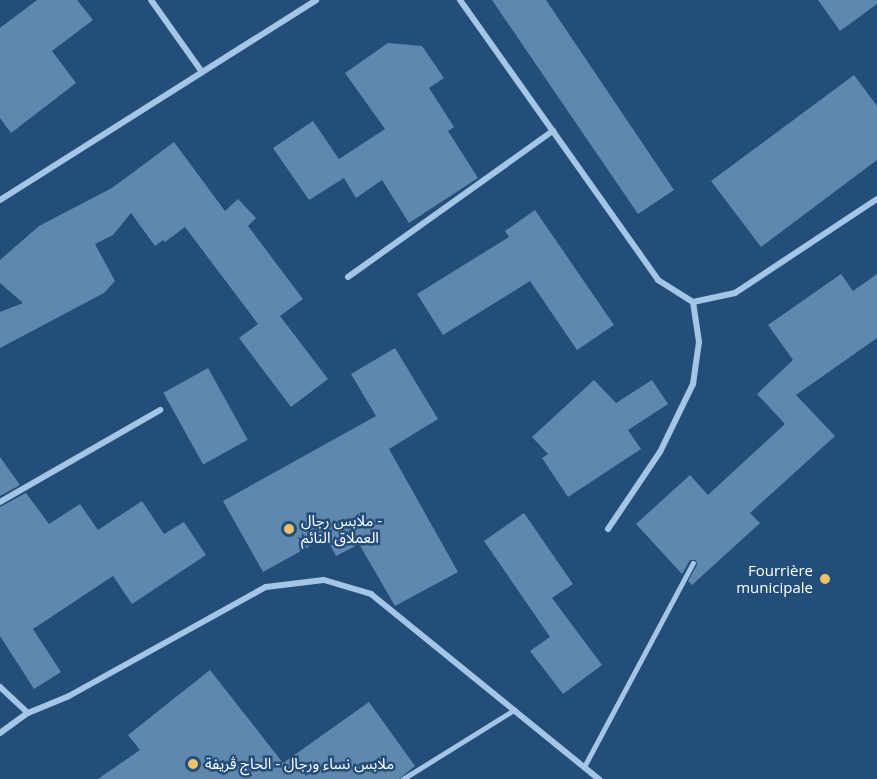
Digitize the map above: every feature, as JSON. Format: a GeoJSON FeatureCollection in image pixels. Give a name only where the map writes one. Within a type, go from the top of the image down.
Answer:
{"type":"FeatureCollection","features":[{"type":"Feature","properties":{"kind":"street"},"geometry":{"type":"LineString","coordinates":[[151,0],[202,72]]}},
{"type":"Feature","properties":{"kind":"street"},"geometry":{"type":"LineString","coordinates":[[0,200],[316,0]]}},
{"type":"Feature","properties":{"kind":"street"},"geometry":{"type":"LineString","coordinates":[[460,0],[658,280],[693,302],[735,293],[877,199]]}},
{"type":"Feature","properties":{"kind":"street"},"geometry":{"type":"LineString","coordinates":[[348,277],[553,131]]}},
{"type":"Feature","properties":{"kind":"street"},"geometry":{"type":"LineString","coordinates":[[608,529],[660,452],[693,384],[699,342],[693,302]]}},
{"type":"Feature","properties":{"kind":"street"},"geometry":{"type":"LineString","coordinates":[[0,502],[160,410]]}},
{"type":"Feature","properties":{"kind":"street"},"geometry":{"type":"LineString","coordinates":[[0,733],[28,713],[69,696],[266,587],[324,580],[371,594],[599,779]]}},
{"type":"Feature","properties":{"kind":"street"},"geometry":{"type":"LineString","coordinates":[[0,687],[28,713]]}},
{"type":"Feature","properties":{"kind":"lane"},"geometry":{"type":"LineString","coordinates":[[584,767],[693,563]]}},
{"type":"Feature","properties":{"kind":"lane"},"geometry":{"type":"LineString","coordinates":[[403,779],[514,710]]}},
{"type":"Feature","properties":{"kind":"building"},"geometry":{"type":"Polygon","coordinates":[[[37,0],[77,0],[93,20],[52,51],[76,83],[11,133],[0,118],[0,28],[37,0]]]}},
{"type":"Feature","properties":{"kind":"building"},"geometry":{"type":"Polygon","coordinates":[[[492,0],[546,0],[674,190],[638,214],[492,0]]]}},
{"type":"Feature","properties":{"kind":"building"},"geometry":{"type":"Polygon","coordinates":[[[818,0],[877,0],[877,4],[840,31],[818,0]]]}},
{"type":"Feature","properties":{"kind":"building"},"geometry":{"type":"Polygon","coordinates":[[[388,43],[422,46],[444,78],[429,88],[454,127],[448,131],[478,178],[409,223],[382,180],[356,198],[344,178],[309,200],[273,148],[313,121],[339,159],[385,129],[345,73],[388,43]]]}},
{"type":"Feature","properties":{"kind":"building"},"geometry":{"type":"Polygon","coordinates":[[[854,75],[877,106],[877,160],[761,247],[711,181],[854,75]]]}},
{"type":"Feature","properties":{"kind":"building"},"geometry":{"type":"Polygon","coordinates":[[[174,142],[225,211],[238,199],[256,218],[248,226],[303,299],[280,316],[328,379],[291,407],[239,338],[258,324],[185,227],[165,242],[163,240],[155,246],[131,213],[113,235],[95,244],[115,281],[104,293],[0,348],[0,312],[23,303],[0,283],[0,260],[39,226],[112,188],[174,142]]]}},
{"type":"Feature","properties":{"kind":"building"},"geometry":{"type":"Polygon","coordinates":[[[535,210],[614,325],[577,350],[530,281],[443,335],[417,294],[509,237],[505,231],[535,210]]]}},
{"type":"Feature","properties":{"kind":"building"},"geometry":{"type":"Polygon","coordinates":[[[841,274],[853,291],[877,274],[877,338],[796,395],[835,436],[750,513],[760,523],[692,585],[688,581],[697,565],[696,560],[690,560],[682,574],[636,524],[690,475],[708,495],[785,424],[757,394],[793,360],[768,325],[841,274]]]}},
{"type":"Feature","properties":{"kind":"building"},"geometry":{"type":"Polygon","coordinates":[[[395,348],[438,419],[389,449],[458,572],[395,606],[359,544],[336,556],[326,537],[263,572],[223,501],[376,416],[351,374],[395,348]]]}},
{"type":"Feature","properties":{"kind":"building"},"geometry":{"type":"Polygon","coordinates":[[[208,368],[248,440],[203,464],[163,393],[208,368]]]}},
{"type":"Feature","properties":{"kind":"building"},"geometry":{"type":"Polygon","coordinates":[[[594,380],[616,403],[652,380],[668,404],[628,430],[641,449],[568,497],[542,458],[548,454],[532,437],[594,380]]]}},
{"type":"Feature","properties":{"kind":"building"},"geometry":{"type":"Polygon","coordinates":[[[0,457],[20,485],[0,496],[0,457]]]}},
{"type":"Feature","properties":{"kind":"building"},"geometry":{"type":"Polygon","coordinates":[[[26,493],[49,524],[80,504],[98,530],[142,501],[164,534],[184,522],[206,555],[132,604],[113,576],[33,629],[61,672],[34,689],[0,636],[0,507],[26,493]]]}},
{"type":"Feature","properties":{"kind":"building"},"geometry":{"type":"Polygon","coordinates":[[[524,513],[573,584],[552,598],[602,665],[563,694],[530,651],[550,637],[484,541],[524,513]]]}},
{"type":"Feature","properties":{"kind":"building"},"geometry":{"type":"Polygon","coordinates":[[[210,670],[283,763],[369,702],[415,766],[399,779],[98,779],[140,750],[128,735],[210,670]]]}},
{"type":"Feature","properties":{"kind":"place","name":"ملابس رجال - العملاق النائم"},"geometry":{"type":"Point","coordinates":[289,529]}},
{"type":"Feature","properties":{"kind":"place","name":"Fourrière municipale"},"geometry":{"type":"Point","coordinates":[825,579]}},
{"type":"Feature","properties":{"kind":"place","name":"ملابس نساء ورجال - الحاج ڨريفة"},"geometry":{"type":"Point","coordinates":[193,764]}}]}
